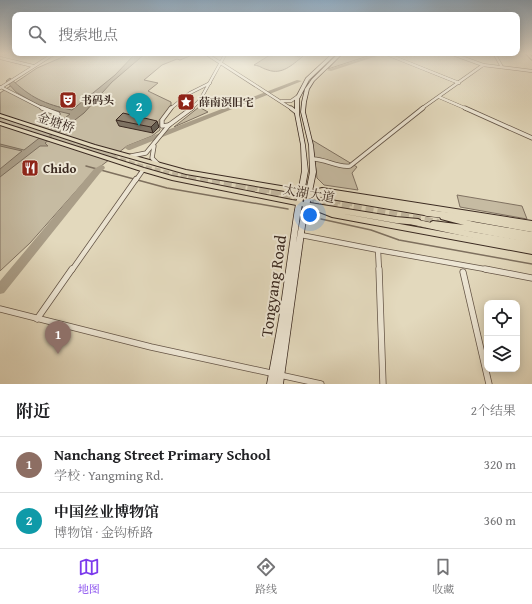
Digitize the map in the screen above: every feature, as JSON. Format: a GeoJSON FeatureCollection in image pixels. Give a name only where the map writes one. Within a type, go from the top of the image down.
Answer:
{"type":"FeatureCollection","features":[{"type":"Feature","properties":{"kind":"highway"},"geometry":{"type":"LineString","coordinates":[[427,213],[471,218],[532,229]]}},
{"type":"Feature","properties":{"kind":"highway"},"geometry":{"type":"LineString","coordinates":[[414,222],[532,246]]}},
{"type":"Feature","properties":{"kind":"main road"},"geometry":{"type":"LineString","coordinates":[[298,96],[307,79],[316,71]]}},
{"type":"Feature","properties":{"kind":"main road","name":"Tongyang Road"},"geometry":{"type":"LineString","coordinates":[[271,384],[277,373],[313,172],[313,159],[303,112],[304,102],[307,89],[313,80],[322,71]]}},
{"type":"Feature","properties":{"kind":"main road","name":"Tongyang Road"},"geometry":{"type":"LineString","coordinates":[[279,384],[277,373],[283,319],[299,203],[305,171],[305,159],[296,112],[298,96]]}},
{"type":"Feature","properties":{"kind":"main road","name":"金塘桥"},"geometry":{"type":"LineString","coordinates":[[0,115],[93,146]]}},
{"type":"Feature","properties":{"kind":"main road","name":"太湖大道"},"geometry":{"type":"LineString","coordinates":[[2,124],[86,152],[179,180],[306,205],[396,220],[473,228],[532,240]]}},
{"type":"Feature","properties":{"kind":"main road","name":"太湖大道"},"geometry":{"type":"LineString","coordinates":[[93,146],[160,166],[212,177],[427,213],[532,235]]}},
{"type":"Feature","properties":{"kind":"main road"},"geometry":{"type":"LineString","coordinates":[[309,194],[322,190],[532,224]]}},
{"type":"Feature","properties":{"kind":"main road"},"geometry":{"type":"LineString","coordinates":[[306,205],[332,214],[532,251]]}},
{"type":"Feature","properties":{"kind":"main road"},"geometry":{"type":"LineString","coordinates":[[396,220],[449,236]]}},
{"type":"Feature","properties":{"kind":"street"},"geometry":{"type":"LineString","coordinates":[[2,87],[25,71]]}},
{"type":"Feature","properties":{"kind":"street"},"geometry":{"type":"LineString","coordinates":[[129,157],[139,156],[146,153],[168,127],[196,105],[216,71]]}},
{"type":"Feature","properties":{"kind":"street"},"geometry":{"type":"LineString","coordinates":[[235,71],[296,112]]}},
{"type":"Feature","properties":{"kind":"street"},"geometry":{"type":"LineString","coordinates":[[429,71],[459,83]]}},
{"type":"Feature","properties":{"kind":"street"},"geometry":{"type":"LineString","coordinates":[[313,159],[322,158],[345,168],[350,166],[404,122],[475,71]]}},
{"type":"Feature","properties":{"kind":"street"},"geometry":{"type":"LineString","coordinates":[[168,127],[162,126],[162,120],[176,103],[192,92],[210,83]]}},
{"type":"Feature","properties":{"kind":"street"},"geometry":{"type":"LineString","coordinates":[[2,87],[8,89],[40,109],[58,114]]}},
{"type":"Feature","properties":{"kind":"street"},"geometry":{"type":"LineString","coordinates":[[278,99],[287,102],[298,96]]}},
{"type":"Feature","properties":{"kind":"street"},"geometry":{"type":"LineString","coordinates":[[439,97],[532,138]]}},
{"type":"Feature","properties":{"kind":"street"},"geometry":{"type":"LineString","coordinates":[[156,142],[152,153],[152,158],[160,166]]}},
{"type":"Feature","properties":{"kind":"street"},"geometry":{"type":"LineString","coordinates":[[37,319],[143,170]]}},
{"type":"Feature","properties":{"kind":"street"},"geometry":{"type":"LineString","coordinates":[[301,235],[532,278]]}},
{"type":"Feature","properties":{"kind":"street"},"geometry":{"type":"LineString","coordinates":[[378,250],[383,384]]}},
{"type":"Feature","properties":{"kind":"street"},"geometry":{"type":"LineString","coordinates":[[463,272],[489,384]]}},
{"type":"Feature","properties":{"kind":"street"},"geometry":{"type":"LineString","coordinates":[[0,309],[151,347],[277,373],[321,384]]}},
{"type":"Feature","properties":{"kind":"shaded area"},"geometry":{"type":"Polygon","coordinates":[[[33,71],[155,71],[144,80],[158,83],[148,91],[171,102],[171,109],[159,120],[160,130],[152,136],[127,146],[92,173],[30,243],[0,271],[0,93],[33,71]]]}},
{"type":"Feature","properties":{"kind":"shaded area"},"geometry":{"type":"Polygon","coordinates":[[[119,71],[125,71],[112,82],[84,113],[45,143],[48,146],[40,146],[0,177],[0,169],[22,151],[0,146],[0,144],[24,150],[70,114],[41,107],[16,92],[6,81],[10,78],[25,91],[38,99],[46,103],[72,110],[119,71]]]}},
{"type":"Feature","properties":{"kind":"shaded area"},"geometry":{"type":"Polygon","coordinates":[[[199,107],[208,112],[174,127],[199,107]]]}},
{"type":"Feature","properties":{"kind":"shaded area"},"geometry":{"type":"Polygon","coordinates":[[[312,140],[357,167],[352,173],[358,190],[324,185],[317,178],[312,140]]]}},
{"type":"Feature","properties":{"kind":"shaded area"},"geometry":{"type":"Polygon","coordinates":[[[457,195],[522,206],[527,219],[460,207],[457,195]]]}},
{"type":"Feature","properties":{"kind":"building"},"geometry":{"type":"Polygon","coordinates":[[[123,113],[157,121],[151,127],[116,120],[123,113]]]}},
{"type":"Feature","properties":{"kind":"waterway"},"geometry":{"type":"LineString","coordinates":[[128,148],[299,81]]}},
{"type":"Feature","properties":{"kind":"waterway"},"geometry":{"type":"LineString","coordinates":[[86,166],[167,188],[288,209]]}},
{"type":"Feature","properties":{"kind":"waterway"},"geometry":{"type":"LineString","coordinates":[[0,289],[101,168]]}},
{"type":"Feature","properties":{"kind":"waterway"},"geometry":{"type":"LineString","coordinates":[[321,219],[371,230],[399,240],[532,264]]}},
{"type":"Feature","properties":{"kind":"tunnel"},"geometry":{"type":"LineString","coordinates":[[0,121],[141,167],[194,180]]}},
{"type":"Feature","properties":{"kind":"tunnel"},"geometry":{"type":"LineString","coordinates":[[188,179],[439,223]]}},
{"type":"Feature","properties":{"kind":"tunnel"},"geometry":{"type":"LineString","coordinates":[[238,184],[356,203]]}},
{"type":"Feature","properties":{"kind":"place","name":"书码头"},"geometry":{"type":"Point","coordinates":[68,100]}},
{"type":"Feature","properties":{"kind":"place","name":"薛南溟旧宅"},"geometry":{"type":"Point","coordinates":[186,102]}},
{"type":"Feature","properties":{"kind":"place","name":"中国丝业博物馆"},"geometry":{"type":"Point","coordinates":[139,126]}},
{"type":"Feature","properties":{"kind":"place","name":"Chido"},"geometry":{"type":"Point","coordinates":[30,168]}},
{"type":"Feature","properties":{"kind":"place","name":"Nanchang Street Primary School"},"geometry":{"type":"Point","coordinates":[58,354]}}]}
